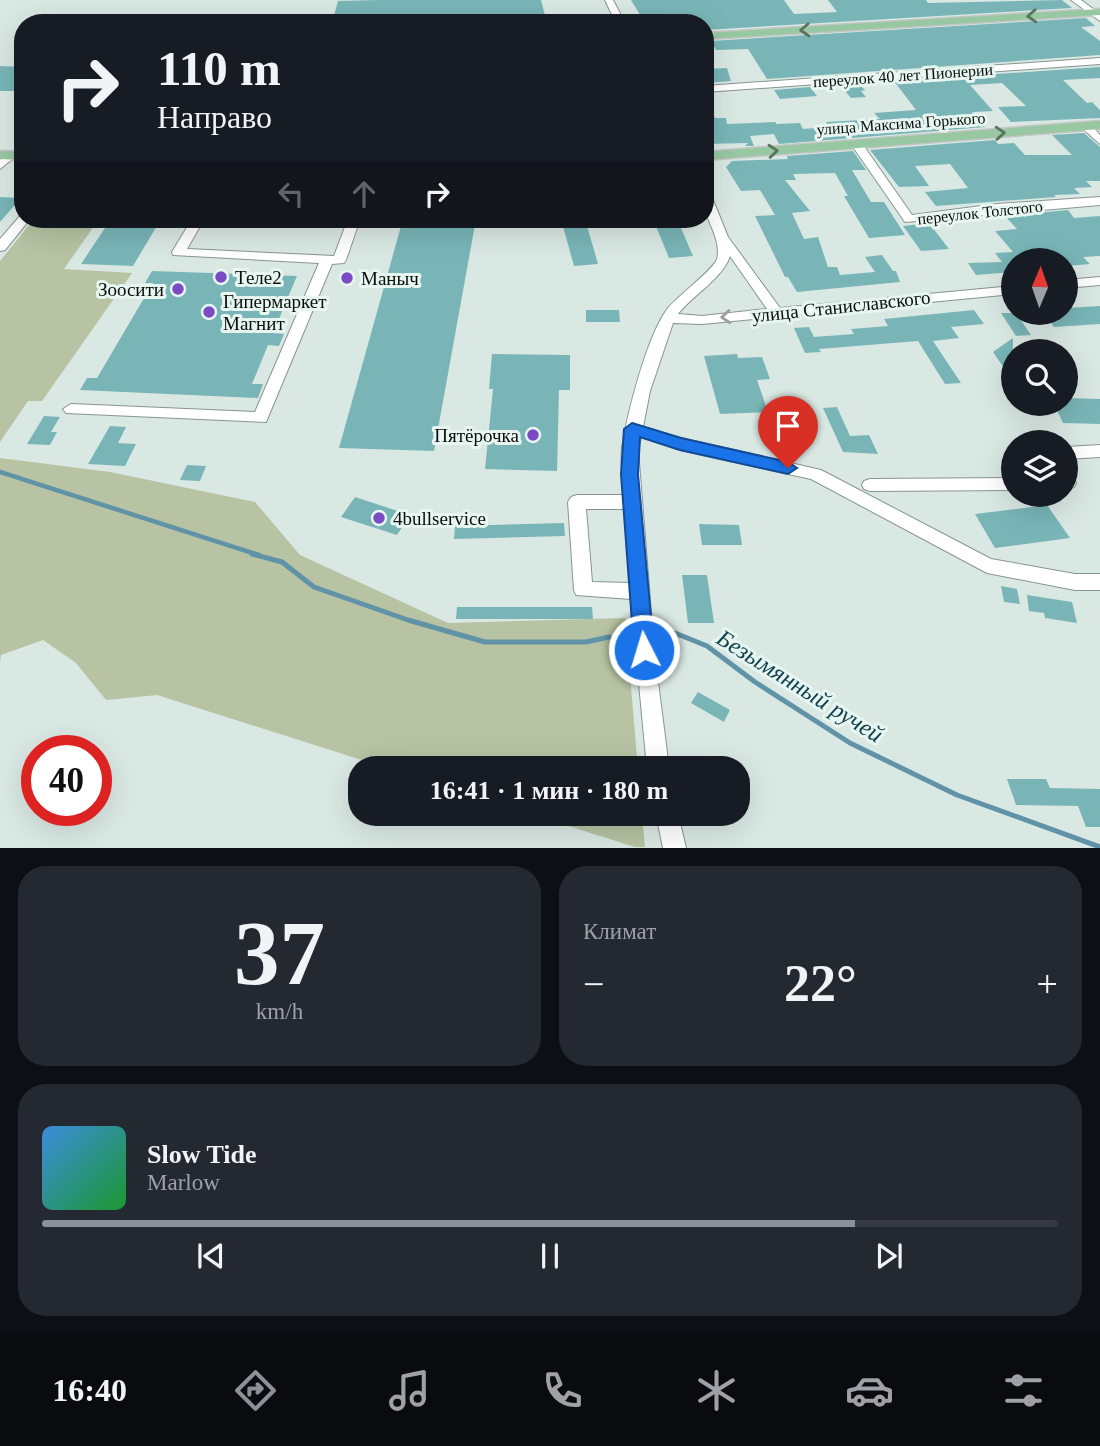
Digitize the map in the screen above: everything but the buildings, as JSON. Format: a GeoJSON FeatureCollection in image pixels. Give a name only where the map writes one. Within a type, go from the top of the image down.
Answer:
{"type":"FeatureCollection","features":[{"type":"Feature","properties":{"kind":"main road"},"geometry":{"type":"LineString","coordinates":[[714,35],[1098,14]]}},
{"type":"Feature","properties":{"kind":"main road","name":"улица Максима Горького"},"geometry":{"type":"LineString","coordinates":[[714,155],[1093,126]]}},
{"type":"Feature","properties":{"kind":"street"},"geometry":{"type":"LineString","coordinates":[[1075,0],[1098,14]]}},
{"type":"Feature","properties":{"kind":"street","name":"переулок 40 лет Пионерии"},"geometry":{"type":"LineString","coordinates":[[714,88],[1100,61]]}},
{"type":"Feature","properties":{"kind":"street"},"geometry":{"type":"LineString","coordinates":[[1093,126],[1100,141]]}},
{"type":"Feature","properties":{"kind":"street","name":"переулок Толстого"},"geometry":{"type":"LineString","coordinates":[[857,144],[909,219],[997,208],[1100,201]]}},
{"type":"Feature","properties":{"kind":"street"},"geometry":{"type":"LineString","coordinates":[[714,216],[724,239],[776,313]]}},
{"type":"Feature","properties":{"kind":"street"},"geometry":{"type":"LineString","coordinates":[[0,247],[16,228]]}},
{"type":"Feature","properties":{"kind":"street"},"geometry":{"type":"LineString","coordinates":[[193,228],[178,253],[339,260],[351,228]]}},
{"type":"Feature","properties":{"kind":"street"},"geometry":{"type":"LineString","coordinates":[[657,756],[632,502],[632,429],[668,318],[674,309],[721,265],[725,258],[724,239]]}},
{"type":"Feature","properties":{"kind":"street"},"geometry":{"type":"LineString","coordinates":[[71,410],[260,418],[327,259]]}},
{"type":"Feature","properties":{"kind":"street"},"geometry":{"type":"LineString","coordinates":[[1078,283],[1100,281]]}},
{"type":"Feature","properties":{"kind":"street","name":"улица Станиславского"},"geometry":{"type":"LineString","coordinates":[[668,318],[702,320],[1001,290]]}},
{"type":"Feature","properties":{"kind":"street"},"geometry":{"type":"LineString","coordinates":[[632,429],[680,444],[815,474],[987,566],[1075,582],[1100,582]]}},
{"type":"Feature","properties":{"kind":"street"},"geometry":{"type":"LineString","coordinates":[[1078,452],[1100,451]]}},
{"type":"Feature","properties":{"kind":"street"},"geometry":{"type":"LineString","coordinates":[[870,485],[1001,484]]}},
{"type":"Feature","properties":{"kind":"street"},"geometry":{"type":"LineString","coordinates":[[632,502],[577,502],[583,590],[639,591]]}},
{"type":"Feature","properties":{"kind":"street"},"geometry":{"type":"LineString","coordinates":[[670,826],[675,848]]}},
{"type":"Feature","properties":{"kind":"green space"},"geometry":{"type":"Polygon","coordinates":[[[27,228],[93,228],[64,269],[132,273],[42,401],[28,401],[0,442],[0,261],[27,228]]]}},
{"type":"Feature","properties":{"kind":"green space"},"geometry":{"type":"Polygon","coordinates":[[[0,458],[110,472],[255,502],[300,555],[448,623],[625,618],[637,756],[349,756],[157,695],[106,700],[76,663],[43,640],[1,655],[0,663],[0,458]]]}},
{"type":"Feature","properties":{"kind":"green space"},"geometry":{"type":"Polygon","coordinates":[[[568,826],[643,826],[645,847],[635,847],[568,826]]]}},
{"type":"Feature","properties":{"kind":"waterway"},"geometry":{"type":"LineString","coordinates":[[0,472],[259,555]]}},
{"type":"Feature","properties":{"kind":"waterway"},"geometry":{"type":"LineString","coordinates":[[252,554],[282,562],[314,587],[408,620],[485,642],[586,642],[609,637]]}},
{"type":"Feature","properties":{"kind":"waterway","name":"Безымянный ручей"},"geometry":{"type":"LineString","coordinates":[[675,633],[707,646],[755,682],[850,743],[957,795],[1100,847]]}},
{"type":"Feature","properties":{"kind":"place","name":"Теле2"},"geometry":{"type":"Point","coordinates":[221,277]}},
{"type":"Feature","properties":{"kind":"place","name":"Маныч"},"geometry":{"type":"Point","coordinates":[347,278]}},
{"type":"Feature","properties":{"kind":"place","name":"Зоосити"},"geometry":{"type":"Point","coordinates":[178,289]}},
{"type":"Feature","properties":{"kind":"place","name":"Гипермаркет Магнит"},"geometry":{"type":"Point","coordinates":[209,312]}},
{"type":"Feature","properties":{"kind":"place","name":"Пятёрочка"},"geometry":{"type":"Point","coordinates":[533,435]}},
{"type":"Feature","properties":{"kind":"place","name":"4bullservice"},"geometry":{"type":"Point","coordinates":[379,518]}},
{"type":"Feature","properties":{"kind":"route"},"geometry":{"type":"LineString","coordinates":[[644,650],[630,474],[632,429],[680,444],[788,468]]}}]}
